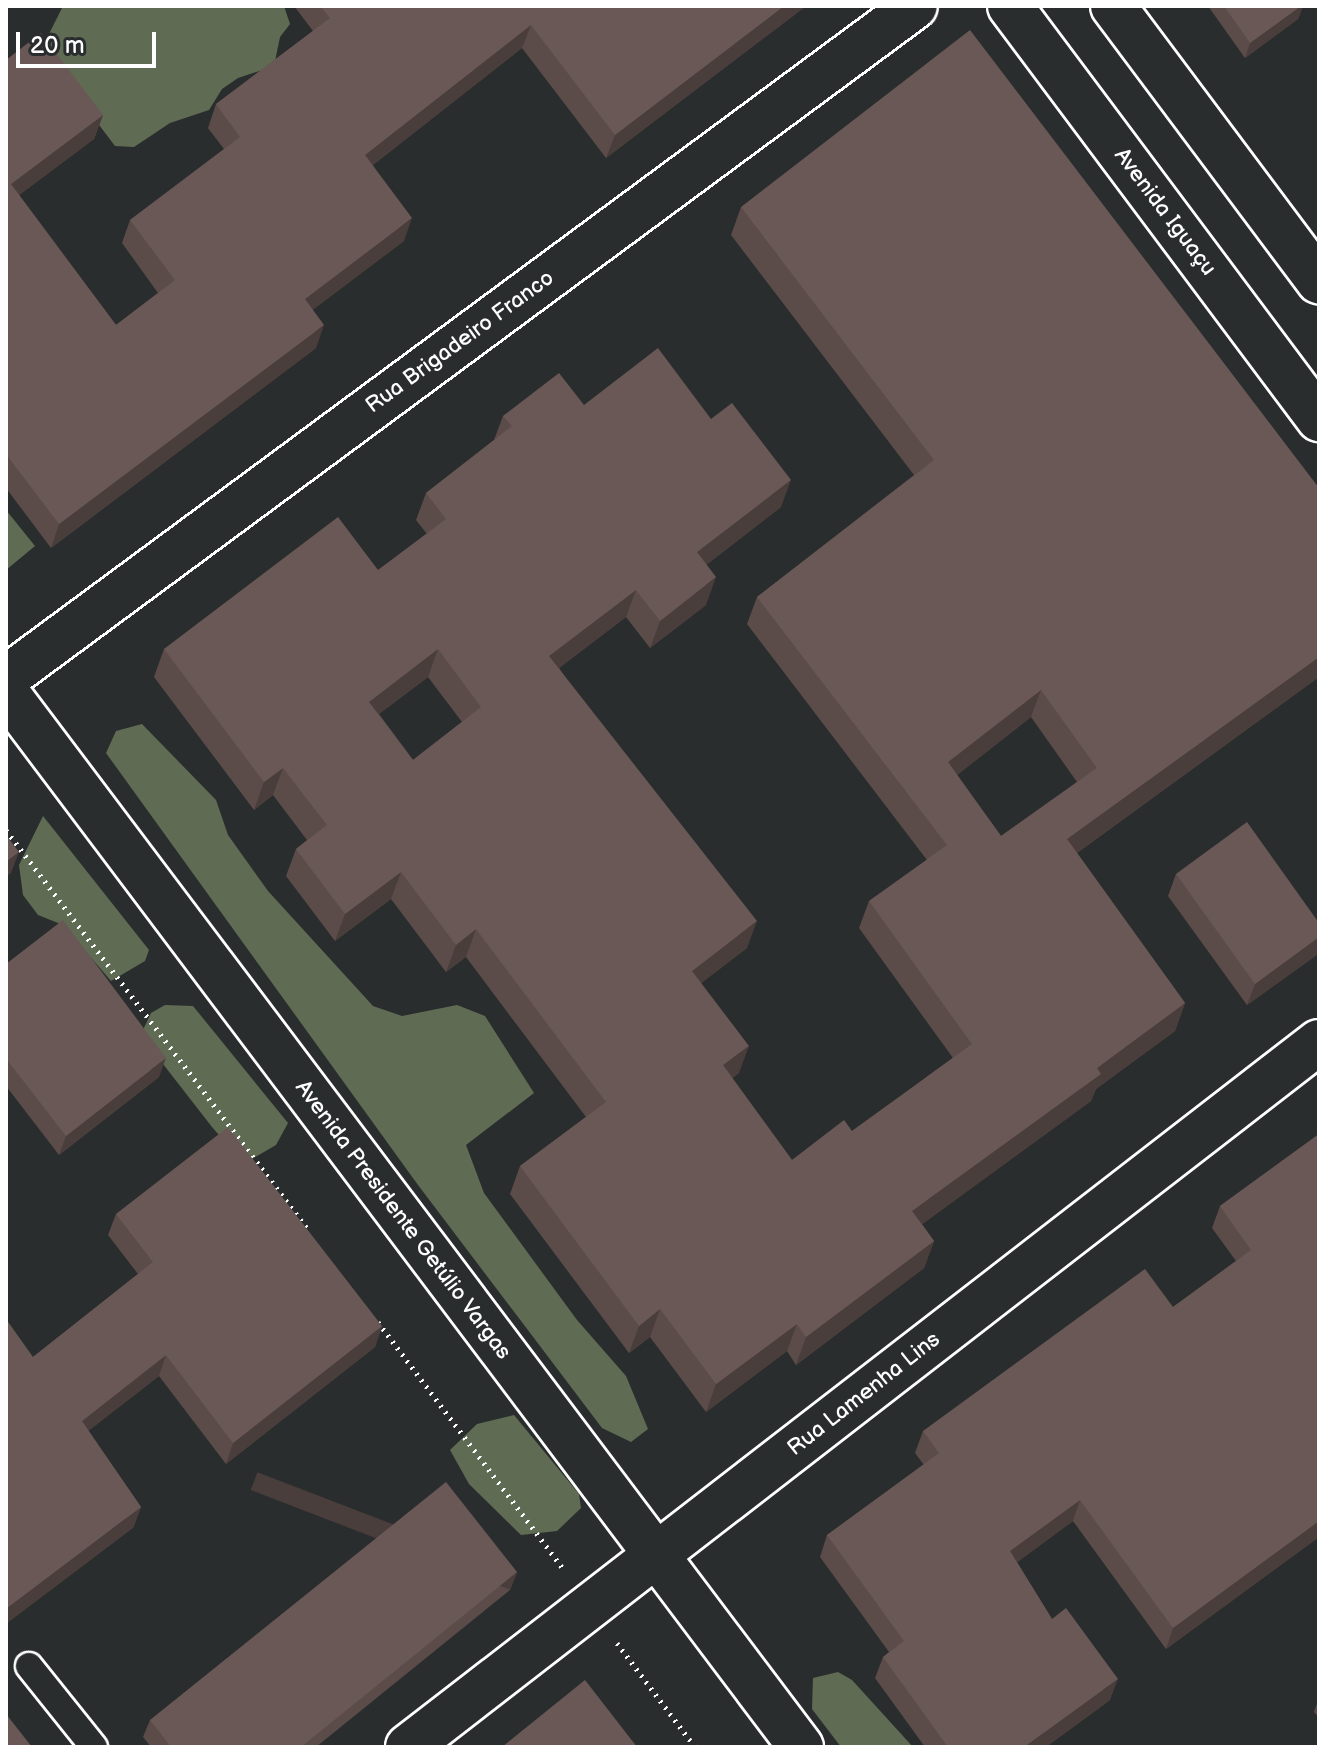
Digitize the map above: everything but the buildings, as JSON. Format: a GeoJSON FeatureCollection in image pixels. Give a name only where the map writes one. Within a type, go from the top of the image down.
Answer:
{"type":"FeatureCollection","features":[{"type":"Feature","properties":{"kind":"main road","name":"Rua Brigadeiro Franco"},"geometry":{"type":"LineString","coordinates":[[6,678],[915,6]]}},
{"type":"Feature","properties":{"kind":"main road","name":"Avenida Iguaçu"},"geometry":{"type":"LineString","coordinates":[[1010,6],[1319,419]]}},
{"type":"Feature","properties":{"kind":"main road"},"geometry":{"type":"LineString","coordinates":[[1113,6],[1319,281]]}},
{"type":"Feature","properties":{"kind":"main road","name":"Avenida Presidente Getúlio Vargas"},"geometry":{"type":"LineString","coordinates":[[6,692],[801,1747]]}},
{"type":"Feature","properties":{"kind":"main road","name":"Rua Lamenha Lins"},"geometry":{"type":"LineString","coordinates":[[408,1747],[1319,1042]]}},
{"type":"Feature","properties":{"kind":"lane"},"geometry":{"type":"LineString","coordinates":[[29,1666],[94,1747]]}},
{"type":"Feature","properties":{"kind":"path"},"geometry":{"type":"LineString","coordinates":[[6,830],[311,1234]]}},
{"type":"Feature","properties":{"kind":"path"},"geometry":{"type":"LineString","coordinates":[[368,1310],[569,1575]]}},
{"type":"Feature","properties":{"kind":"path"},"geometry":{"type":"LineString","coordinates":[[626,1654],[695,1747]]}},
{"type":"Feature","properties":{"kind":"green space"},"geometry":{"type":"Polygon","coordinates":[[[63,6],[284,6],[290,24],[280,37],[274,66],[238,78],[222,89],[209,110],[170,123],[134,147],[115,146],[46,55],[49,34],[63,6]]]}},
{"type":"Feature","properties":{"kind":"green space"},"geometry":{"type":"Polygon","coordinates":[[[6,510],[35,546],[6,570],[6,510]]]}},
{"type":"Feature","properties":{"kind":"green space"},"geometry":{"type":"Polygon","coordinates":[[[142,724],[216,800],[228,835],[268,891],[373,1006],[402,1016],[457,1005],[485,1016],[534,1093],[466,1145],[484,1193],[577,1320],[626,1376],[648,1429],[631,1442],[602,1428],[418,1185],[106,753],[116,731],[142,724]]]}},
{"type":"Feature","properties":{"kind":"green space"},"geometry":{"type":"Polygon","coordinates":[[[43,816],[149,950],[145,961],[111,981],[63,925],[38,915],[23,895],[19,865],[43,816]]]}},
{"type":"Feature","properties":{"kind":"green space"},"geometry":{"type":"Polygon","coordinates":[[[165,1005],[193,1006],[288,1123],[276,1145],[252,1159],[238,1157],[212,1127],[149,1046],[143,1030],[151,1013],[165,1005]]]}},
{"type":"Feature","properties":{"kind":"green space"},"geometry":{"type":"Polygon","coordinates":[[[514,1415],[579,1494],[581,1508],[557,1531],[521,1535],[469,1484],[450,1450],[477,1424],[514,1415]]]}},
{"type":"Feature","properties":{"kind":"green space"},"geometry":{"type":"Polygon","coordinates":[[[838,1672],[852,1680],[913,1747],[841,1747],[812,1709],[813,1678],[838,1672]]]}}]}
